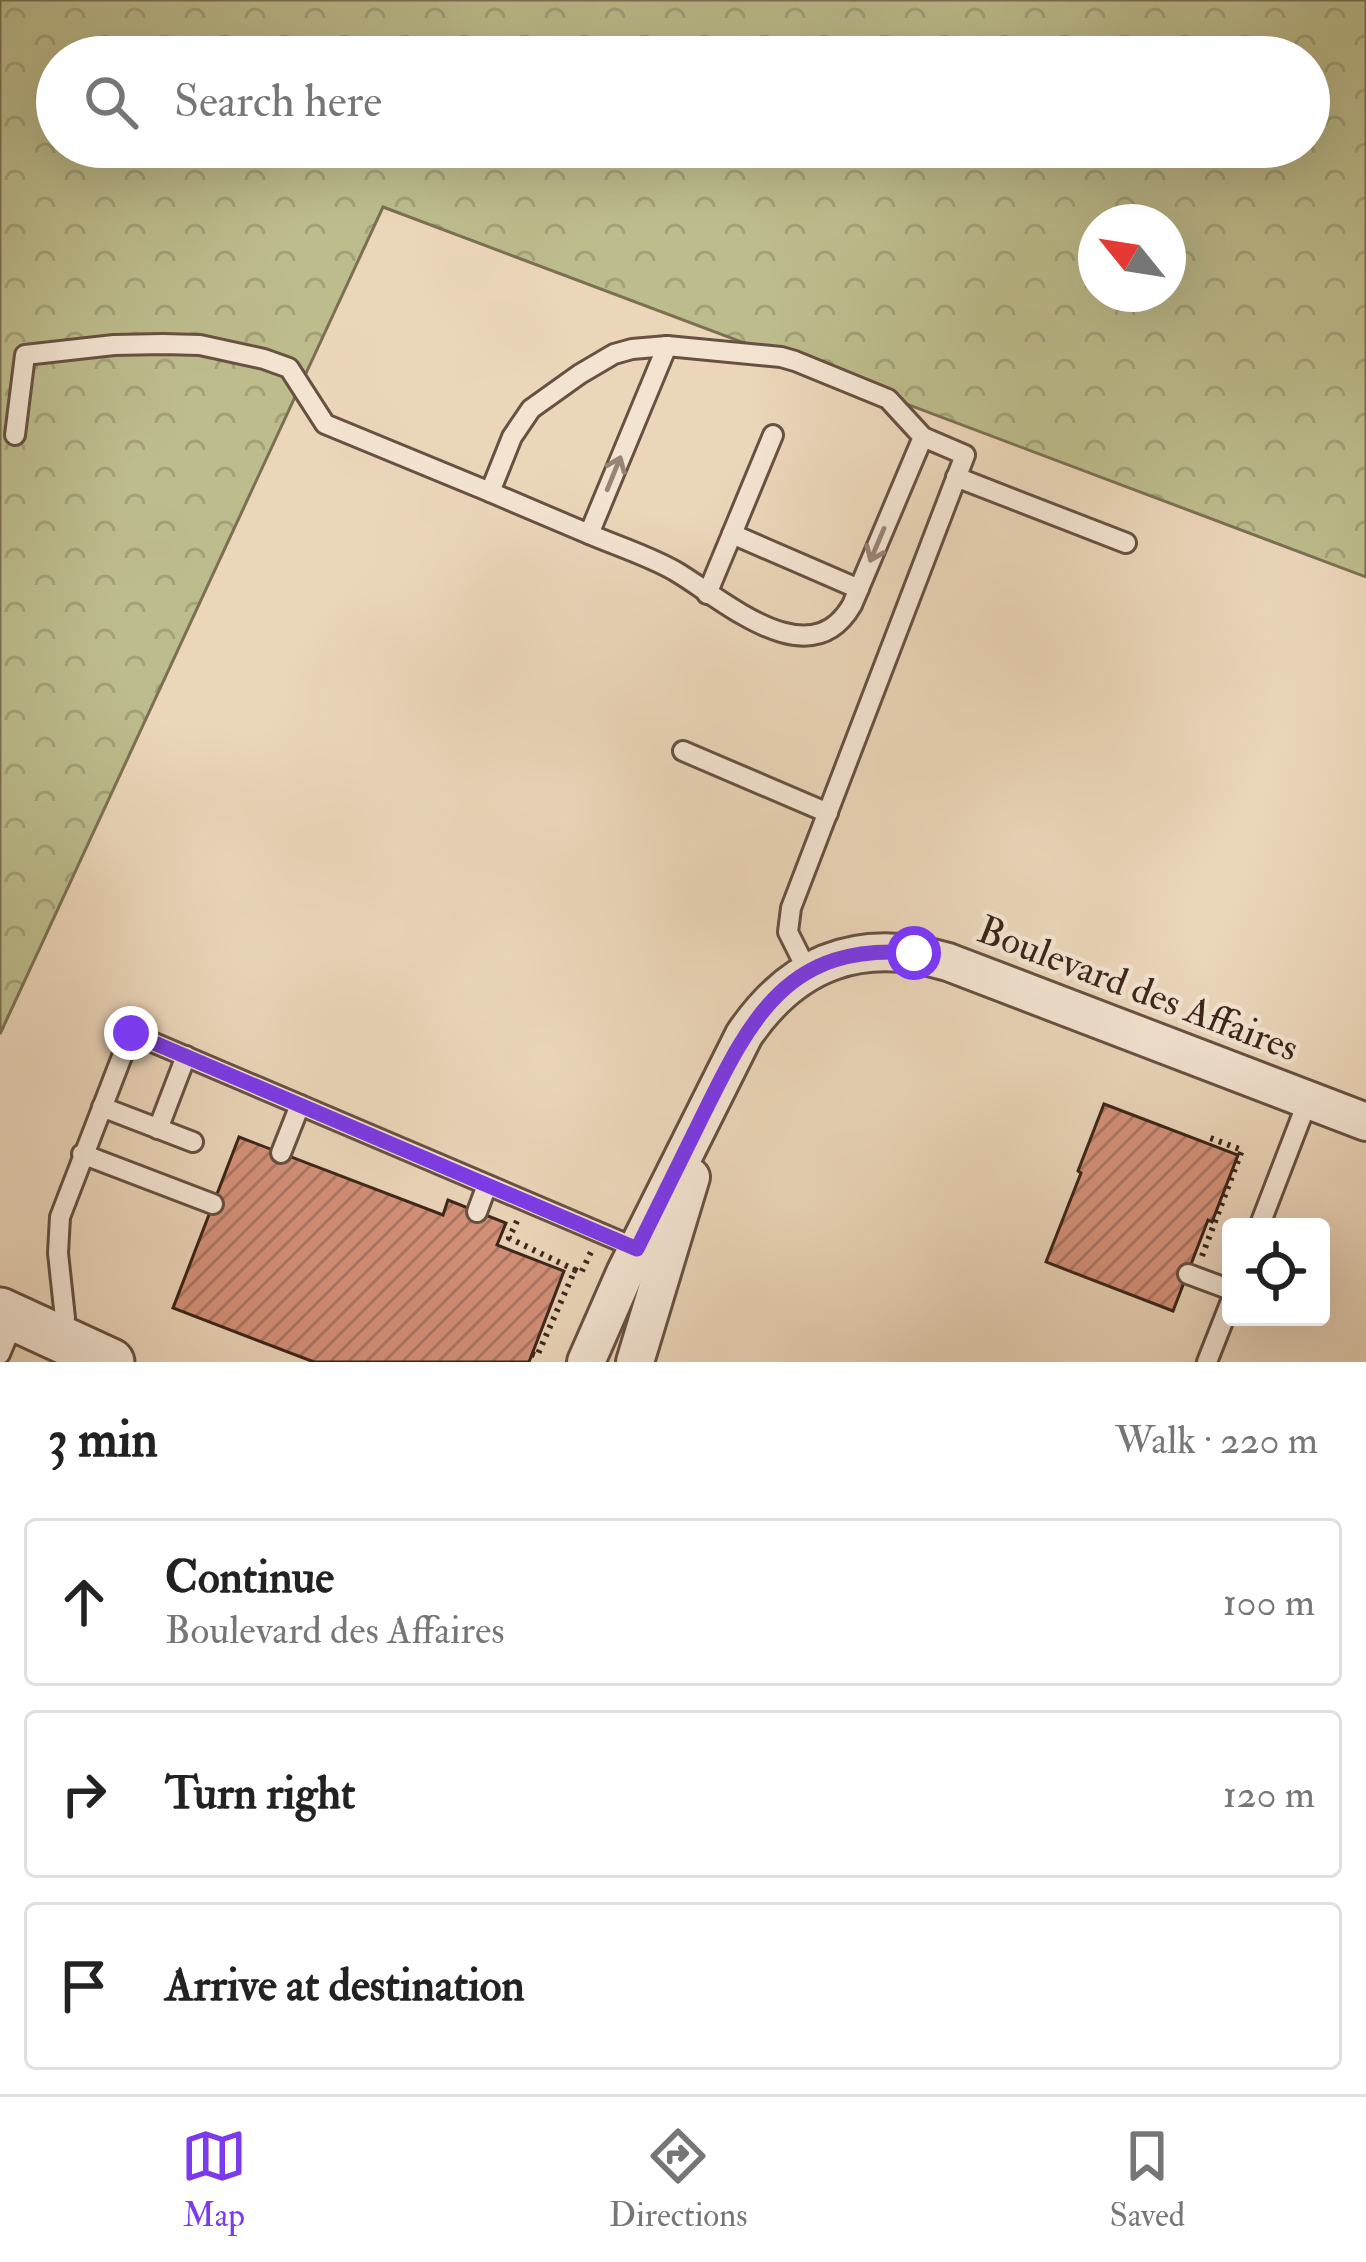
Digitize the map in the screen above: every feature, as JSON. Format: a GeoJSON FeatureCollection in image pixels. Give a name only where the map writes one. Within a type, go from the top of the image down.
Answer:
{"type":"FeatureCollection","features":[{"type":"Feature","properties":{"kind":"street","name":"Boulevard des Affaires"},"geometry":{"type":"LineString","coordinates":[[586,1362],[652,1255],[719,1082],[756,1018],[782,990],[829,962],[867,951],[931,957],[1366,1122]]}},
{"type":"Feature","properties":{"kind":"street","name":"Boulevard des Affaires"},"geometry":{"type":"LineString","coordinates":[[635,1362],[652,1255]]}},
{"type":"Feature","properties":{"kind":"street"},"geometry":{"type":"LineString","coordinates":[[5,1328],[60,1338],[111,1362]]}},
{"type":"Feature","properties":{"kind":"lane"},"geometry":{"type":"LineString","coordinates":[[15,435],[25,355],[114,345],[200,345],[264,358],[289,368],[325,424],[674,570],[731,610],[783,632],[810,637],[842,620],[923,437]]}},
{"type":"Feature","properties":{"kind":"lane"},"geometry":{"type":"LineString","coordinates":[[589,534],[667,346]]}},
{"type":"Feature","properties":{"kind":"lane"},"geometry":{"type":"LineString","coordinates":[[490,492],[512,437],[531,410],[614,354],[667,346],[795,361],[888,399],[923,437],[965,455],[789,919],[792,944],[808,972]]}},
{"type":"Feature","properties":{"kind":"lane"},"geometry":{"type":"LineString","coordinates":[[707,594],[773,435]]}},
{"type":"Feature","properties":{"kind":"lane"},"geometry":{"type":"LineString","coordinates":[[956,477],[1126,543]]}},
{"type":"Feature","properties":{"kind":"lane"},"geometry":{"type":"LineString","coordinates":[[732,534],[859,589]]}},
{"type":"Feature","properties":{"kind":"lane"},"geometry":{"type":"LineString","coordinates":[[683,751],[828,813]]}},
{"type":"Feature","properties":{"kind":"lane"},"geometry":{"type":"LineString","coordinates":[[60,1338],[65,1318],[58,1232],[64,1203],[131,1033],[652,1255]]}},
{"type":"Feature","properties":{"kind":"lane"},"geometry":{"type":"LineString","coordinates":[[158,1129],[187,1056]]}},
{"type":"Feature","properties":{"kind":"lane"},"geometry":{"type":"LineString","coordinates":[[1262,1218],[1308,1100]]}},
{"type":"Feature","properties":{"kind":"lane"},"geometry":{"type":"LineString","coordinates":[[281,1153],[300,1105]]}},
{"type":"Feature","properties":{"kind":"lane"},"geometry":{"type":"LineString","coordinates":[[102,1107],[193,1142]]}},
{"type":"Feature","properties":{"kind":"lane"},"geometry":{"type":"LineString","coordinates":[[82,1154],[213,1204]]}},
{"type":"Feature","properties":{"kind":"lane"},"geometry":{"type":"LineString","coordinates":[[477,1212],[487,1185]]}},
{"type":"Feature","properties":{"kind":"lane"},"geometry":{"type":"LineString","coordinates":[[1188,1274],[1222,1287]]}},
{"type":"Feature","properties":{"kind":"lane"},"geometry":{"type":"LineString","coordinates":[[1208,1362],[1222,1325]]}},
{"type":"Feature","properties":{"kind":"path"},"geometry":{"type":"LineString","coordinates":[[1205,1136],[1242,1150],[1208,1240]]}},
{"type":"Feature","properties":{"kind":"path"},"geometry":{"type":"LineString","coordinates":[[518,1217],[509,1238],[581,1273],[593,1247]]}},
{"type":"Feature","properties":{"kind":"path"},"geometry":{"type":"LineString","coordinates":[[532,1354],[537,1356],[575,1270]]}},
{"type":"Feature","properties":{"kind":"green space"},"geometry":{"type":"Polygon","coordinates":[[[0,0],[1366,0],[1366,577],[383,207],[0,1034],[0,0]]]}},
{"type":"Feature","properties":{"kind":"building"},"geometry":{"type":"Polygon","coordinates":[[[1104,1104],[1238,1155],[1173,1311],[1046,1262],[1104,1104]]]}},
{"type":"Feature","properties":{"kind":"building"},"geometry":{"type":"Polygon","coordinates":[[[239,1137],[443,1215],[448,1200],[506,1223],[497,1245],[564,1271],[529,1362],[314,1362],[173,1308],[239,1137]]]}},
{"type":"Feature","properties":{"kind":"route"},"geometry":{"type":"LineString","coordinates":[[131,1033],[637,1249],[732,1055],[768,1003],[797,979],[829,962],[867,951],[914,953]]}}]}
